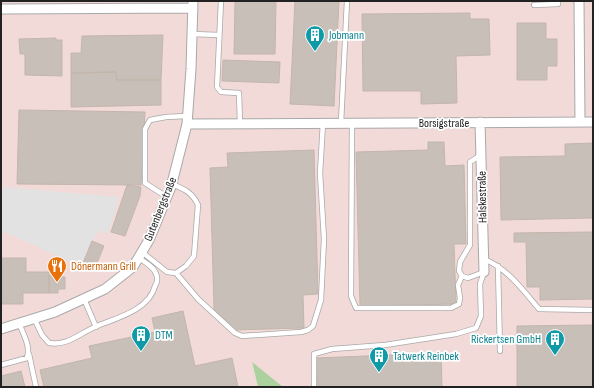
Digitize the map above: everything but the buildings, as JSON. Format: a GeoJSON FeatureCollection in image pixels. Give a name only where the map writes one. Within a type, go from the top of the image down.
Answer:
{"type":"FeatureCollection","features":[{"type":"Feature","properties":{"kind":"street"},"geometry":{"type":"LineString","coordinates":[[579,1],[580,122]]}},
{"type":"Feature","properties":{"kind":"street"},"geometry":{"type":"LineString","coordinates":[[1,9],[48,5],[193,4]]}},
{"type":"Feature","properties":{"kind":"street","name":"Gutenbergstraße"},"geometry":{"type":"LineString","coordinates":[[1,329],[55,312],[105,289],[133,267],[149,240],[172,184],[187,120],[193,4]]}},
{"type":"Feature","properties":{"kind":"street","name":"Borsigstraße"},"geometry":{"type":"LineString","coordinates":[[187,120],[240,123],[593,122]]}},
{"type":"Feature","properties":{"kind":"street","name":"Halskestraße"},"geometry":{"type":"LineString","coordinates":[[480,122],[484,272]]}},
{"type":"Feature","properties":{"kind":"lane"},"geometry":{"type":"LineString","coordinates":[[221,1],[216,87],[221,92],[239,93],[240,123]]}},
{"type":"Feature","properties":{"kind":"lane"},"geometry":{"type":"LineString","coordinates":[[341,123],[347,1]]}},
{"type":"Feature","properties":{"kind":"lane"},"geometry":{"type":"LineString","coordinates":[[534,5],[558,4],[558,1]]}},
{"type":"Feature","properties":{"kind":"lane"},"geometry":{"type":"LineString","coordinates":[[192,34],[219,35]]}},
{"type":"Feature","properties":{"kind":"lane"},"geometry":{"type":"LineString","coordinates":[[167,197],[145,183],[145,129],[150,120],[166,117],[187,120]]}},
{"type":"Feature","properties":{"kind":"lane"},"geometry":{"type":"LineString","coordinates":[[176,273],[198,299],[234,333],[242,336],[301,332],[308,330],[313,326],[320,305],[322,290],[324,239],[320,173],[323,123]]}},
{"type":"Feature","properties":{"kind":"lane"},"geometry":{"type":"LineString","coordinates":[[352,123],[351,296],[356,308],[451,308],[459,304],[460,298],[458,285],[462,276],[460,271],[460,262],[470,245],[470,162],[481,155]]}},
{"type":"Feature","properties":{"kind":"lane"},"geometry":{"type":"LineString","coordinates":[[140,255],[167,272],[176,273],[186,266],[194,256],[198,205],[194,197],[186,190],[172,184]]}},
{"type":"Feature","properties":{"kind":"lane"},"geometry":{"type":"LineString","coordinates":[[34,318],[42,335],[49,343],[57,344],[69,341],[140,307],[153,294],[157,282],[156,274],[140,255]]}},
{"type":"Feature","properties":{"kind":"lane"},"geometry":{"type":"LineString","coordinates":[[484,259],[498,266],[514,279],[539,309],[593,310]]}},
{"type":"Feature","properties":{"kind":"lane"},"geometry":{"type":"LineString","coordinates":[[498,266],[500,351]]}},
{"type":"Feature","properties":{"kind":"lane"},"geometry":{"type":"LineString","coordinates":[[462,276],[468,278],[484,272]]}},
{"type":"Feature","properties":{"kind":"lane"},"geometry":{"type":"LineString","coordinates":[[314,385],[314,354],[332,350],[385,345],[456,334],[476,328],[481,316],[480,284],[484,272]]}},
{"type":"Feature","properties":{"kind":"lane"},"geometry":{"type":"LineString","coordinates":[[84,299],[96,327]]}},
{"type":"Feature","properties":{"kind":"lane"},"geometry":{"type":"LineString","coordinates":[[18,323],[26,341],[36,387]]}},
{"type":"Feature","properties":{"kind":"lane"},"geometry":{"type":"LineString","coordinates":[[1,365],[27,358],[28,352]]}},
{"type":"Feature","properties":{"kind":"shaded area"},"geometry":{"type":"Polygon","coordinates":[[[1,1],[593,1],[593,387],[283,387],[252,363],[258,387],[1,387],[1,1]]]}},
{"type":"Feature","properties":{"kind":"shaded area"},"geometry":{"type":"Polygon","coordinates":[[[3,187],[119,197],[108,234],[99,230],[91,242],[81,267],[1,230],[3,187]]]}},
{"type":"Feature","properties":{"kind":"green space"},"geometry":{"type":"Polygon","coordinates":[[[252,362],[283,387],[258,387],[252,362]]]}},
{"type":"Feature","properties":{"kind":"place","name":"Jobmann"},"geometry":{"type":"Point","coordinates":[315,52]}},
{"type":"Feature","properties":{"kind":"place","name":"Dönermann Grill"},"geometry":{"type":"Point","coordinates":[57,283]}},
{"type":"Feature","properties":{"kind":"place","name":"DTM"},"geometry":{"type":"Point","coordinates":[141,352]}},
{"type":"Feature","properties":{"kind":"place","name":"Rickertsen GmbH"},"geometry":{"type":"Point","coordinates":[555,356]}},
{"type":"Feature","properties":{"kind":"place","name":"Tatwerk Reinbek"},"geometry":{"type":"Point","coordinates":[379,373]}}]}
